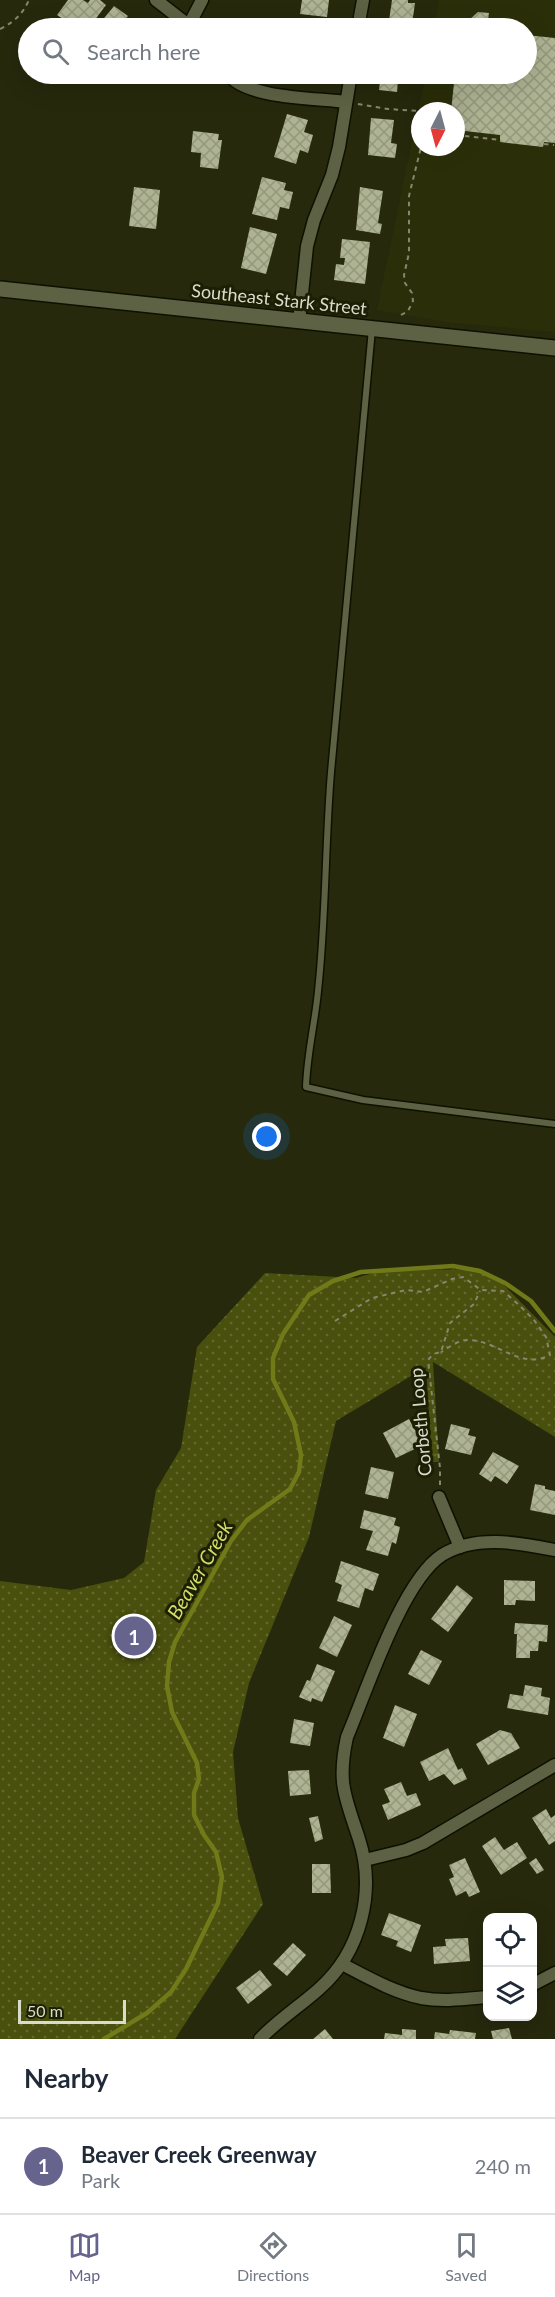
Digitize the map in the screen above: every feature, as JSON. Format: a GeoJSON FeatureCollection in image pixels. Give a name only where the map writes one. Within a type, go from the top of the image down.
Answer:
{"type":"FeatureCollection","features":[{"type":"Feature","properties":{"kind":"main road","name":"Southeast Stark Street"},"geometry":{"type":"LineString","coordinates":[[0,289],[555,348]]}},
{"type":"Feature","properties":{"kind":"street"},"geometry":{"type":"LineString","coordinates":[[156,0],[179,18]]}},
{"type":"Feature","properties":{"kind":"street"},"geometry":{"type":"LineString","coordinates":[[194,18],[202,0]]}},
{"type":"Feature","properties":{"kind":"street"},"geometry":{"type":"LineString","coordinates":[[360,18],[363,0]]}},
{"type":"Feature","properties":{"kind":"street"},"geometry":{"type":"LineString","coordinates":[[242,84],[264,92],[346,102]]}},
{"type":"Feature","properties":{"kind":"street"},"geometry":{"type":"LineString","coordinates":[[299,322],[307,246],[314,220],[332,175],[349,84]]}},
{"type":"Feature","properties":{"kind":"street"},"geometry":{"type":"LineString","coordinates":[[440,1497],[460,1547]]}},
{"type":"Feature","properties":{"kind":"street"},"geometry":{"type":"LineString","coordinates":[[260,2039],[319,1989],[342,1964],[357,1936],[367,1875],[365,1860],[346,1804],[343,1788],[342,1771],[347,1737],[400,1610],[416,1582],[443,1554],[460,1547],[496,1542],[555,1550]]}},
{"type":"Feature","properties":{"kind":"street"},"geometry":{"type":"LineString","coordinates":[[365,1860],[406,1850],[423,1843],[555,1765]]}},
{"type":"Feature","properties":{"kind":"street"},"geometry":{"type":"LineString","coordinates":[[342,1964],[397,1991],[422,1998],[456,2000],[483,1997]]}},
{"type":"Feature","properties":{"kind":"street"},"geometry":{"type":"LineString","coordinates":[[537,1982],[555,1973]]}},
{"type":"Feature","properties":{"kind":"lane"},"geometry":{"type":"LineString","coordinates":[[372,329],[330,772],[318,994],[306,1087],[375,1102],[555,1124]]}},
{"type":"Feature","properties":{"kind":"path"},"geometry":{"type":"LineString","coordinates":[[0,29],[15,21],[24,11],[29,0]]}},
{"type":"Feature","properties":{"kind":"path"},"geometry":{"type":"LineString","coordinates":[[346,102],[411,110]]}},
{"type":"Feature","properties":{"kind":"path"},"geometry":{"type":"LineString","coordinates":[[465,136],[500,140]]}},
{"type":"Feature","properties":{"kind":"path"},"geometry":{"type":"LineString","coordinates":[[544,144],[554,145]]}},
{"type":"Feature","properties":{"kind":"path"},"geometry":{"type":"LineString","coordinates":[[401,315],[408,311],[413,301],[404,275],[409,253],[409,196],[419,156]]}},
{"type":"Feature","properties":{"kind":"path","name":"Corbeth Loop"},"geometry":{"type":"LineString","coordinates":[[335,1322],[372,1298],[406,1290],[423,1292],[463,1277],[481,1290],[503,1291],[534,1320],[546,1337],[550,1354],[542,1359],[525,1360],[480,1342],[464,1340],[433,1354],[428,1360],[440,1468],[440,1497]]}},
{"type":"Feature","properties":{"kind":"path","name":"Corbeth Loop"},"geometry":{"type":"LineString","coordinates":[[441,1352],[450,1323],[474,1304],[481,1290]]}},
{"type":"Feature","properties":{"kind":"shaded area"},"geometry":{"type":"Polygon","coordinates":[[[439,0],[555,0],[555,332],[446,322],[377,310],[411,146],[411,156],[465,156],[465,102],[420,102],[424,84],[537,84],[537,18],[436,18],[439,0]]]}},
{"type":"Feature","properties":{"kind":"shaded area"},"geometry":{"type":"Polygon","coordinates":[[[471,1269],[500,1281],[555,1337],[555,1437],[433,1362],[439,1462],[432,1462],[426,1367],[336,1421],[309,1537],[249,1683],[233,1752],[238,1818],[263,1904],[175,2039],[0,2039],[0,1581],[71,1590],[124,1578],[144,1562],[156,1490],[181,1448],[197,1347],[265,1273],[356,1278],[380,1271],[471,1269]]]}},
{"type":"Feature","properties":{"kind":"building"},"geometry":{"type":"Polygon","coordinates":[[[68,0],[83,0],[88,3],[90,0],[100,0],[106,5],[96,18],[61,18],[57,15],[68,0]]]}},
{"type":"Feature","properties":{"kind":"building"},"geometry":{"type":"Polygon","coordinates":[[[302,0],[329,0],[327,17],[300,14],[302,0]]]}},
{"type":"Feature","properties":{"kind":"building"},"geometry":{"type":"Polygon","coordinates":[[[392,0],[408,0],[408,3],[415,3],[413,18],[389,18],[392,0]]]}},
{"type":"Feature","properties":{"kind":"building"},"geometry":{"type":"Polygon","coordinates":[[[114,6],[128,16],[127,18],[104,18],[114,6]]]}},
{"type":"Feature","properties":{"kind":"building"},"geometry":{"type":"Polygon","coordinates":[[[478,12],[489,13],[488,18],[471,18],[478,12]]]}},
{"type":"Feature","properties":{"kind":"building"},"geometry":{"type":"Polygon","coordinates":[[[537,36],[555,38],[555,143],[544,142],[543,147],[500,142],[500,135],[465,131],[465,102],[452,102],[454,84],[537,84],[537,36]]]}},
{"type":"Feature","properties":{"kind":"building"},"geometry":{"type":"Polygon","coordinates":[[[380,84],[398,84],[397,92],[379,90],[380,84]]]}},
{"type":"Feature","properties":{"kind":"building"},"geometry":{"type":"Polygon","coordinates":[[[287,114],[308,120],[304,132],[313,135],[308,153],[300,150],[296,164],[274,157],[287,114]]]}},
{"type":"Feature","properties":{"kind":"building"},"geometry":{"type":"Polygon","coordinates":[[[371,118],[394,120],[391,143],[397,144],[395,158],[368,155],[371,118]]]}},
{"type":"Feature","properties":{"kind":"building"},"geometry":{"type":"Polygon","coordinates":[[[193,131],[219,134],[218,140],[222,140],[218,169],[200,167],[201,153],[191,152],[193,131]]]}},
{"type":"Feature","properties":{"kind":"building"},"geometry":{"type":"Polygon","coordinates":[[[262,177],[286,183],[284,190],[293,192],[289,209],[280,207],[277,220],[252,214],[262,177]]]}},
{"type":"Feature","properties":{"kind":"building"},"geometry":{"type":"Polygon","coordinates":[[[134,187],[160,190],[156,229],[129,226],[134,187]]]}},
{"type":"Feature","properties":{"kind":"building"},"geometry":{"type":"Polygon","coordinates":[[[360,187],[383,191],[378,223],[382,224],[380,234],[356,230],[360,187]]]}},
{"type":"Feature","properties":{"kind":"building"},"geometry":{"type":"Polygon","coordinates":[[[250,227],[277,234],[266,274],[241,268],[250,227]]]}},
{"type":"Feature","properties":{"kind":"building"},"geometry":{"type":"Polygon","coordinates":[[[342,239],[370,242],[365,284],[334,280],[336,264],[344,265],[345,258],[340,258],[342,239]]]}},
{"type":"Feature","properties":{"kind":"building"},"geometry":{"type":"Polygon","coordinates":[[[409,1419],[423,1445],[396,1458],[383,1433],[409,1419]]]}},
{"type":"Feature","properties":{"kind":"building"},"geometry":{"type":"Polygon","coordinates":[[[451,1424],[470,1429],[468,1435],[476,1437],[471,1455],[445,1449],[451,1424]]]}},
{"type":"Feature","properties":{"kind":"building"},"geometry":{"type":"Polygon","coordinates":[[[493,1452],[519,1466],[507,1484],[495,1476],[491,1482],[479,1474],[493,1452]]]}},
{"type":"Feature","properties":{"kind":"building"},"geometry":{"type":"Polygon","coordinates":[[[371,1467],[394,1472],[388,1499],[365,1494],[371,1467]]]}},
{"type":"Feature","properties":{"kind":"building"},"geometry":{"type":"Polygon","coordinates":[[[535,1484],[555,1491],[555,1515],[530,1510],[535,1484]]]}},
{"type":"Feature","properties":{"kind":"building"},"geometry":{"type":"Polygon","coordinates":[[[364,1510],[396,1518],[394,1525],[400,1527],[396,1544],[392,1542],[388,1556],[366,1550],[373,1531],[360,1528],[364,1510]]]}},
{"type":"Feature","properties":{"kind":"building"},"geometry":{"type":"Polygon","coordinates":[[[341,1561],[379,1574],[373,1591],[365,1588],[359,1608],[337,1601],[342,1585],[335,1582],[341,1561]]]}},
{"type":"Feature","properties":{"kind":"building"},"geometry":{"type":"Polygon","coordinates":[[[504,1580],[535,1581],[535,1601],[516,1600],[515,1605],[504,1605],[504,1580]]]}},
{"type":"Feature","properties":{"kind":"building"},"geometry":{"type":"Polygon","coordinates":[[[457,1585],[473,1598],[448,1632],[431,1619],[457,1585]]]}},
{"type":"Feature","properties":{"kind":"building"},"geometry":{"type":"Polygon","coordinates":[[[334,1616],[352,1625],[337,1657],[319,1648],[334,1616]]]}},
{"type":"Feature","properties":{"kind":"building"},"geometry":{"type":"Polygon","coordinates":[[[515,1623],[548,1625],[547,1642],[539,1641],[538,1651],[530,1651],[530,1658],[516,1658],[515,1623]]]}},
{"type":"Feature","properties":{"kind":"building"},"geometry":{"type":"Polygon","coordinates":[[[421,1650],[442,1661],[429,1685],[408,1674],[421,1650]]]}},
{"type":"Feature","properties":{"kind":"building"},"geometry":{"type":"Polygon","coordinates":[[[317,1664],[335,1671],[322,1702],[312,1698],[311,1702],[299,1697],[307,1680],[310,1681],[317,1664]]]}},
{"type":"Feature","properties":{"kind":"building"},"geometry":{"type":"Polygon","coordinates":[[[525,1685],[542,1688],[541,1696],[550,1698],[548,1715],[507,1708],[510,1694],[523,1696],[525,1685]]]}},
{"type":"Feature","properties":{"kind":"building"},"geometry":{"type":"Polygon","coordinates":[[[395,1705],[417,1714],[404,1747],[383,1738],[395,1705]]]}},
{"type":"Feature","properties":{"kind":"building"},"geometry":{"type":"Polygon","coordinates":[[[294,1719],[314,1723],[310,1746],[290,1743],[294,1719]]]}},
{"type":"Feature","properties":{"kind":"building"},"geometry":{"type":"Polygon","coordinates":[[[500,1730],[511,1733],[520,1748],[488,1765],[476,1744],[500,1730]]]}},
{"type":"Feature","properties":{"kind":"building"},"geometry":{"type":"Polygon","coordinates":[[[448,1748],[458,1770],[462,1768],[467,1779],[454,1785],[444,1774],[429,1781],[420,1762],[448,1748]]]}},
{"type":"Feature","properties":{"kind":"building"},"geometry":{"type":"Polygon","coordinates":[[[309,1770],[311,1794],[290,1796],[288,1771],[309,1770]]]}},
{"type":"Feature","properties":{"kind":"building"},"geometry":{"type":"Polygon","coordinates":[[[401,1782],[407,1796],[416,1793],[421,1805],[388,1820],[382,1805],[390,1802],[384,1789],[401,1782]]]}},
{"type":"Feature","properties":{"kind":"building"},"geometry":{"type":"Polygon","coordinates":[[[546,1809],[551,1818],[555,1815],[555,1841],[549,1845],[532,1818],[546,1809]]]}},
{"type":"Feature","properties":{"kind":"building"},"geometry":{"type":"Polygon","coordinates":[[[318,1816],[323,1839],[315,1842],[309,1818],[318,1816]]]}},
{"type":"Feature","properties":{"kind":"building"},"geometry":{"type":"Polygon","coordinates":[[[495,1837],[504,1850],[517,1842],[527,1858],[501,1875],[482,1846],[495,1837]]]}},
{"type":"Feature","properties":{"kind":"building"},"geometry":{"type":"Polygon","coordinates":[[[465,1858],[480,1892],[469,1897],[466,1891],[456,1896],[449,1879],[454,1877],[449,1865],[465,1858]]]}},
{"type":"Feature","properties":{"kind":"building"},"geometry":{"type":"Polygon","coordinates":[[[536,1858],[544,1870],[537,1874],[529,1863],[536,1858]]]}},
{"type":"Feature","properties":{"kind":"building"},"geometry":{"type":"Polygon","coordinates":[[[312,1864],[330,1864],[331,1893],[312,1893],[312,1864]]]}},
{"type":"Feature","properties":{"kind":"building"},"geometry":{"type":"Polygon","coordinates":[[[389,1913],[421,1925],[411,1952],[396,1946],[398,1941],[381,1935],[389,1913]]]}},
{"type":"Feature","properties":{"kind":"building"},"geometry":{"type":"Polygon","coordinates":[[[468,1938],[470,1961],[434,1964],[433,1947],[446,1946],[445,1939],[468,1938]]]}},
{"type":"Feature","properties":{"kind":"building"},"geometry":{"type":"Polygon","coordinates":[[[293,1943],[306,1955],[287,1976],[273,1964],[293,1943]]]}},
{"type":"Feature","properties":{"kind":"building"},"geometry":{"type":"Polygon","coordinates":[[[260,1970],[272,1985],[248,2004],[236,1988],[260,1970]]]}},
{"type":"Feature","properties":{"kind":"building"},"geometry":{"type":"Polygon","coordinates":[[[509,2028],[512,2039],[493,2039],[491,2031],[509,2028]]]}},
{"type":"Feature","properties":{"kind":"building"},"geometry":{"type":"Polygon","coordinates":[[[325,2029],[333,2039],[313,2039],[325,2029]]]}},
{"type":"Feature","properties":{"kind":"building"},"geometry":{"type":"Polygon","coordinates":[[[402,2029],[416,2030],[416,2039],[384,2039],[385,2033],[402,2035],[402,2029]]]}},
{"type":"Feature","properties":{"kind":"building"},"geometry":{"type":"Polygon","coordinates":[[[450,2030],[476,2033],[475,2039],[434,2039],[435,2032],[449,2034],[450,2030]]]}},
{"type":"Feature","properties":{"kind":"waterway","name":"Beaver Creek"},"geometry":{"type":"LineString","coordinates":[[104,2039],[147,2013],[171,1992],[186,1969],[218,1903],[222,1877],[216,1852],[194,1815],[194,1793],[199,1779],[197,1763],[172,1712],[167,1686],[169,1662],[175,1642],[231,1541],[247,1520],[290,1489],[299,1472],[301,1455],[294,1422],[273,1379],[273,1358],[283,1334],[309,1295],[333,1281],[361,1272],[453,1266],[480,1271],[505,1283],[531,1301],[555,1331]]}},
{"type":"Feature","properties":{"kind":"place","name":"Beaver Creek Greenway"},"geometry":{"type":"Point","coordinates":[134,1636]}}]}
